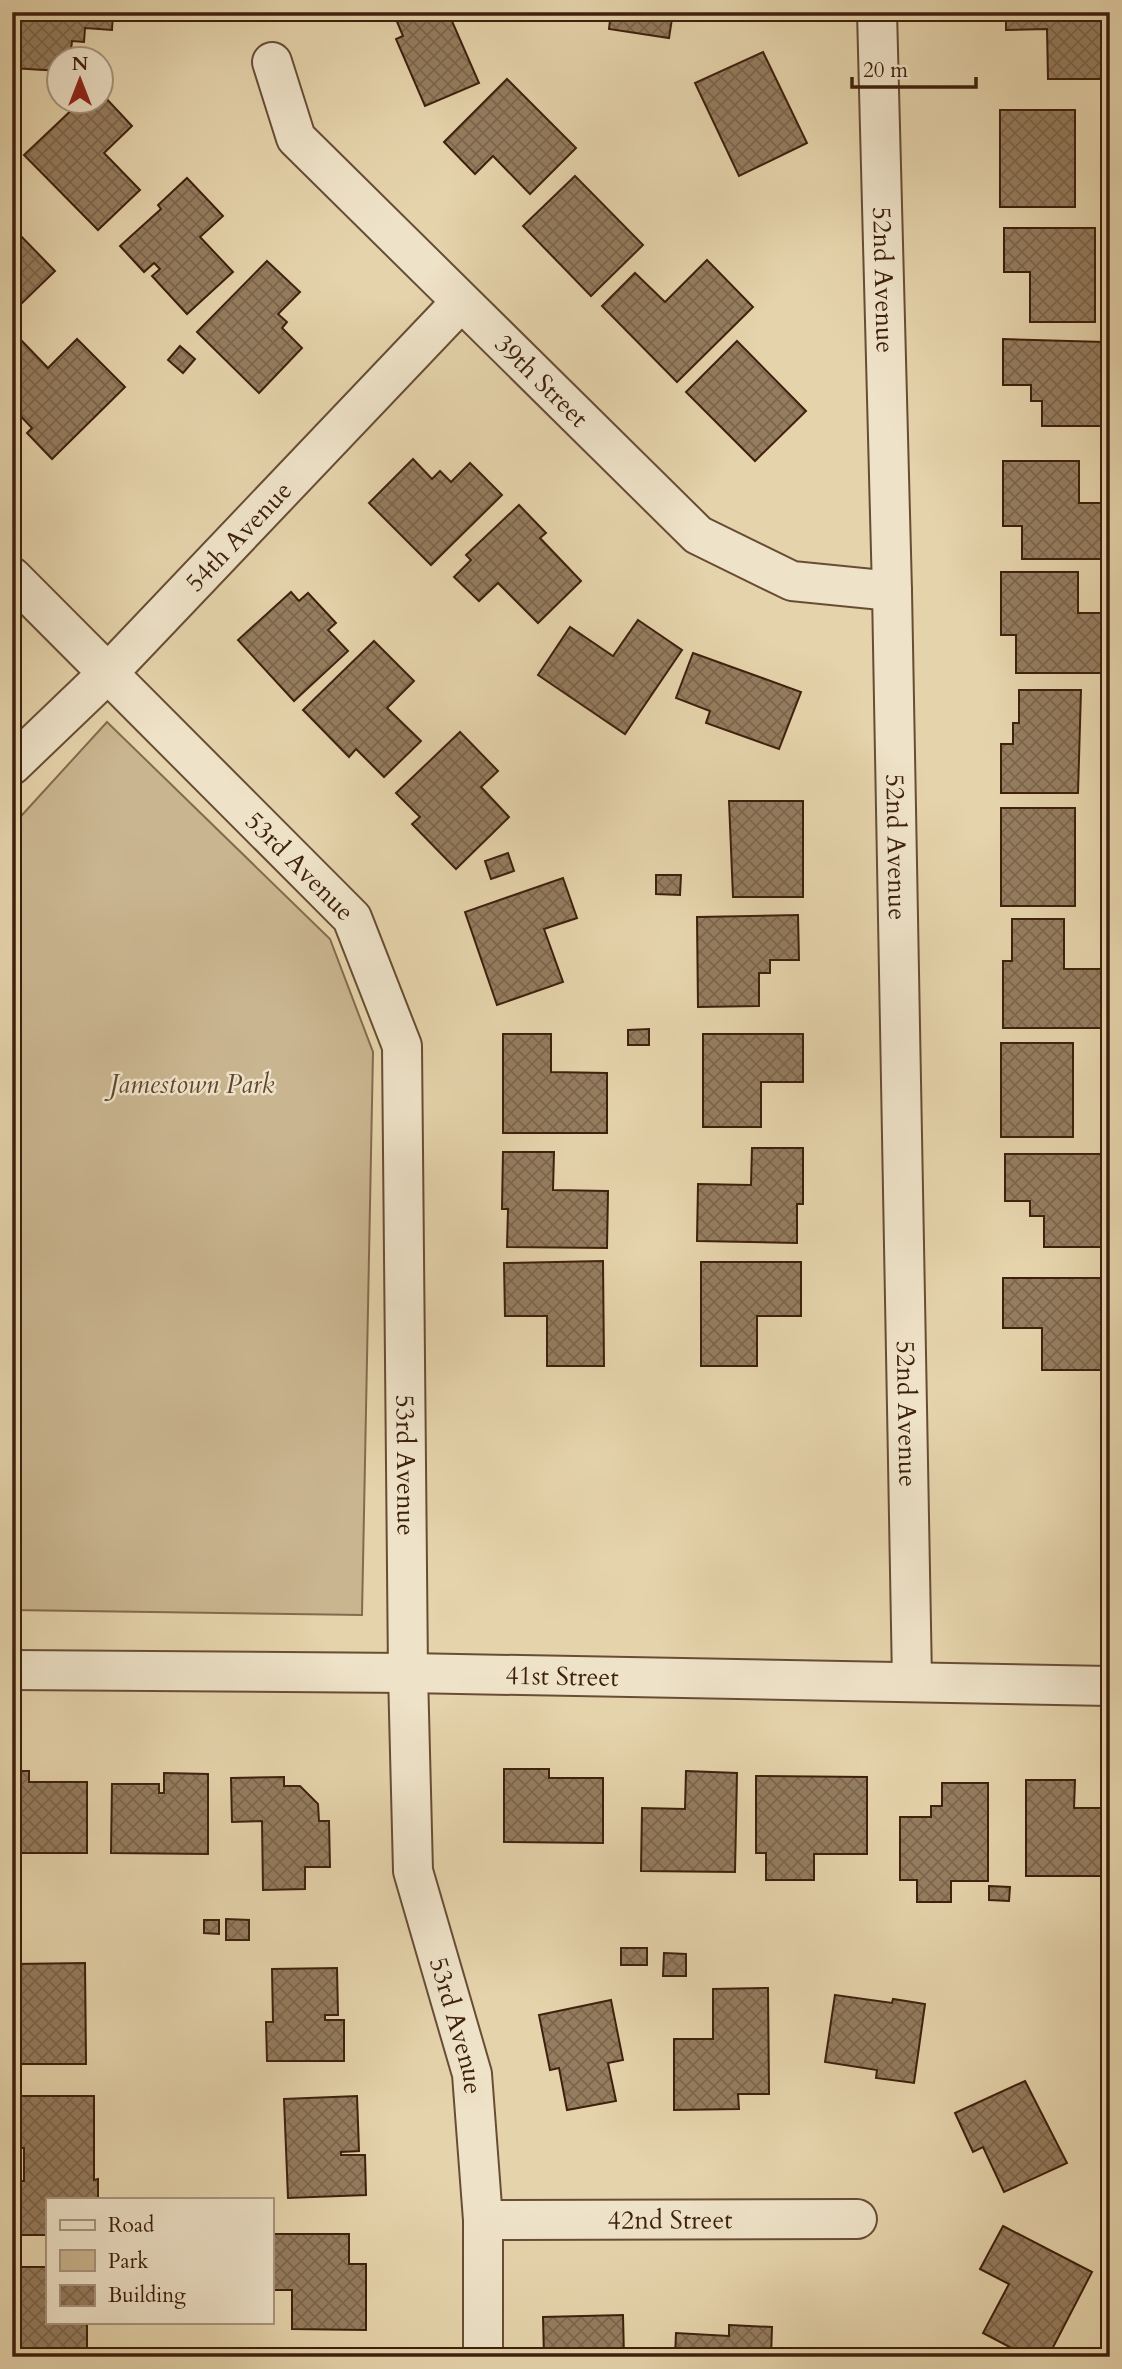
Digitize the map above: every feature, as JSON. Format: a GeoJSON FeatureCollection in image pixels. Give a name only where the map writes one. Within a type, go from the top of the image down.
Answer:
{"type":"FeatureCollection","features":[{"type":"Feature","properties":{"kind":"street","name":"52nd Avenue"},"geometry":{"type":"LineString","coordinates":[[877,12],[892,591],[912,1680]]}},
{"type":"Feature","properties":{"kind":"street","name":"39th Street"},"geometry":{"type":"LineString","coordinates":[[272,62],[296,138],[698,536],[792,581],[892,591]]}},
{"type":"Feature","properties":{"kind":"street","name":"54th Avenue"},"geometry":{"type":"LineString","coordinates":[[12,765],[108,673],[460,303]]}},
{"type":"Feature","properties":{"kind":"street","name":"53rd Avenue"},"geometry":{"type":"LineString","coordinates":[[12,577],[352,918],[401,1046],[408,1673],[413,1871],[472,2074],[482,2220],[483,2357]]}},
{"type":"Feature","properties":{"kind":"street","name":"41st Street"},"geometry":{"type":"LineString","coordinates":[[12,1670],[912,1680],[1110,1686]]}},
{"type":"Feature","properties":{"kind":"street","name":"42nd Street"},"geometry":{"type":"LineString","coordinates":[[482,2220],[857,2219]]}},
{"type":"Feature","properties":{"kind":"green space","name":"Jamestown Park"},"geometry":{"type":"Polygon","coordinates":[[[107,722],[330,939],[373,1052],[362,1615],[12,1610],[12,826],[107,722]]]}},
{"type":"Feature","properties":{"kind":"building"},"geometry":{"type":"Polygon","coordinates":[[[12,12],[113,12],[112,30],[85,28],[84,42],[72,41],[71,46],[46,46],[46,70],[12,68],[12,12]]]}},
{"type":"Feature","properties":{"kind":"building"},"geometry":{"type":"Polygon","coordinates":[[[393,12],[448,12],[479,83],[425,106],[396,39],[403,36],[393,12]]]}},
{"type":"Feature","properties":{"kind":"building"},"geometry":{"type":"Polygon","coordinates":[[[611,12],[673,12],[669,38],[609,29],[611,12]]]}},
{"type":"Feature","properties":{"kind":"building"},"geometry":{"type":"Polygon","coordinates":[[[1006,12],[1104,12],[1104,21],[1110,21],[1110,67],[1104,67],[1104,79],[1048,79],[1047,29],[1006,30],[1006,12]]]}},
{"type":"Feature","properties":{"kind":"building"},"geometry":{"type":"Polygon","coordinates":[[[763,52],[807,143],[739,176],[695,83],[763,52]]]}},
{"type":"Feature","properties":{"kind":"building"},"geometry":{"type":"Polygon","coordinates":[[[507,79],[576,148],[530,194],[493,156],[475,174],[444,142],[507,79]]]}},
{"type":"Feature","properties":{"kind":"building"},"geometry":{"type":"Polygon","coordinates":[[[116,109],[132,126],[104,153],[140,190],[98,230],[24,155],[65,116],[116,116],[116,109]]]}},
{"type":"Feature","properties":{"kind":"building"},"geometry":{"type":"Polygon","coordinates":[[[1000,110],[1075,110],[1075,207],[1000,207],[1000,110]]]}},
{"type":"Feature","properties":{"kind":"building"},"geometry":{"type":"Polygon","coordinates":[[[575,176],[643,245],[591,296],[523,226],[575,176]]]}},
{"type":"Feature","properties":{"kind":"building"},"geometry":{"type":"Polygon","coordinates":[[[187,178],[223,216],[200,237],[233,272],[187,314],[152,276],[160,269],[154,263],[144,272],[120,246],[161,209],[158,205],[187,178]]]}},
{"type":"Feature","properties":{"kind":"building"},"geometry":{"type":"Polygon","coordinates":[[[1004,228],[1095,228],[1095,322],[1030,322],[1030,272],[1004,272],[1004,228]]]}},
{"type":"Feature","properties":{"kind":"building"},"geometry":{"type":"Polygon","coordinates":[[[15,230],[55,271],[18,307],[12,302],[12,233],[15,230]]]}},
{"type":"Feature","properties":{"kind":"building"},"geometry":{"type":"Polygon","coordinates":[[[707,260],[753,307],[677,382],[602,306],[635,273],[665,302],[707,260]]]}},
{"type":"Feature","properties":{"kind":"building"},"geometry":{"type":"Polygon","coordinates":[[[267,261],[300,292],[278,314],[287,322],[282,328],[302,348],[259,393],[197,332],[267,261]]]}},
{"type":"Feature","properties":{"kind":"building"},"geometry":{"type":"Polygon","coordinates":[[[20,339],[48,368],[77,339],[125,387],[52,459],[27,433],[32,428],[12,407],[12,347],[20,339]]]}},
{"type":"Feature","properties":{"kind":"building"},"geometry":{"type":"Polygon","coordinates":[[[1003,339],[1104,342],[1104,426],[1042,426],[1042,401],[1031,401],[1031,385],[1003,385],[1003,339]]]}},
{"type":"Feature","properties":{"kind":"building"},"geometry":{"type":"Polygon","coordinates":[[[737,341],[806,411],[755,461],[686,392],[737,341]]]}},
{"type":"Feature","properties":{"kind":"building"},"geometry":{"type":"Polygon","coordinates":[[[180,346],[195,359],[183,373],[168,360],[180,346]]]}},
{"type":"Feature","properties":{"kind":"building"},"geometry":{"type":"Polygon","coordinates":[[[413,459],[432,479],[440,471],[451,482],[470,463],[502,495],[431,565],[369,503],[413,459]]]}},
{"type":"Feature","properties":{"kind":"building"},"geometry":{"type":"Polygon","coordinates":[[[1003,461],[1079,461],[1079,503],[1102,503],[1102,559],[1022,559],[1022,526],[1003,526],[1003,461]]]}},
{"type":"Feature","properties":{"kind":"building"},"geometry":{"type":"Polygon","coordinates":[[[519,505],[546,533],[540,538],[581,581],[538,623],[498,583],[479,601],[454,577],[471,560],[466,555],[519,505]]]}},
{"type":"Feature","properties":{"kind":"building"},"geometry":{"type":"Polygon","coordinates":[[[1001,572],[1078,572],[1078,613],[1104,613],[1104,673],[1016,673],[1016,635],[1001,635],[1001,572]]]}},
{"type":"Feature","properties":{"kind":"building"},"geometry":{"type":"Polygon","coordinates":[[[291,592],[299,601],[308,593],[336,623],[328,630],[348,651],[294,701],[238,640],[291,592]]]}},
{"type":"Feature","properties":{"kind":"building"},"geometry":{"type":"Polygon","coordinates":[[[638,620],[682,650],[625,734],[538,675],[570,627],[613,656],[638,620]]]}},
{"type":"Feature","properties":{"kind":"building"},"geometry":{"type":"Polygon","coordinates":[[[374,641],[414,681],[387,708],[421,741],[384,777],[356,749],[349,757],[303,710],[374,641]]]}},
{"type":"Feature","properties":{"kind":"building"},"geometry":{"type":"Polygon","coordinates":[[[693,653],[801,692],[779,749],[706,723],[710,711],[676,698],[693,653]]]}},
{"type":"Feature","properties":{"kind":"building"},"geometry":{"type":"Polygon","coordinates":[[[1019,690],[1081,690],[1078,793],[1001,793],[1001,744],[1013,744],[1013,723],[1019,723],[1019,690]]]}},
{"type":"Feature","properties":{"kind":"building"},"geometry":{"type":"Polygon","coordinates":[[[460,732],[498,771],[481,787],[509,817],[456,869],[412,824],[420,817],[396,793],[460,732]]]}},
{"type":"Feature","properties":{"kind":"building"},"geometry":{"type":"Polygon","coordinates":[[[729,801],[803,801],[803,897],[733,897],[729,801]]]}},
{"type":"Feature","properties":{"kind":"building"},"geometry":{"type":"Polygon","coordinates":[[[1001,808],[1075,808],[1075,906],[1001,906],[1001,808]]]}},
{"type":"Feature","properties":{"kind":"building"},"geometry":{"type":"Polygon","coordinates":[[[508,853],[514,871],[491,879],[485,861],[508,853]]]}},
{"type":"Feature","properties":{"kind":"building"},"geometry":{"type":"Polygon","coordinates":[[[656,875],[681,875],[680,895],[656,894],[656,875]]]}},
{"type":"Feature","properties":{"kind":"building"},"geometry":{"type":"Polygon","coordinates":[[[563,878],[577,918],[544,929],[563,982],[497,1005],[465,912],[563,878]]]}},
{"type":"Feature","properties":{"kind":"building"},"geometry":{"type":"Polygon","coordinates":[[[798,915],[799,960],[770,960],[770,973],[759,973],[759,1006],[698,1007],[697,917],[798,915]]]}},
{"type":"Feature","properties":{"kind":"building"},"geometry":{"type":"Polygon","coordinates":[[[1012,919],[1064,919],[1064,969],[1101,969],[1101,1028],[1003,1028],[1003,961],[1012,961],[1012,919]]]}},
{"type":"Feature","properties":{"kind":"building"},"geometry":{"type":"Polygon","coordinates":[[[649,1029],[649,1045],[628,1045],[628,1030],[649,1029]]]}},
{"type":"Feature","properties":{"kind":"building"},"geometry":{"type":"Polygon","coordinates":[[[503,1034],[551,1034],[551,1072],[607,1073],[607,1133],[503,1133],[503,1034]]]}},
{"type":"Feature","properties":{"kind":"building"},"geometry":{"type":"Polygon","coordinates":[[[703,1034],[803,1034],[803,1082],[761,1082],[761,1127],[703,1127],[703,1034]]]}},
{"type":"Feature","properties":{"kind":"building"},"geometry":{"type":"Polygon","coordinates":[[[1001,1043],[1073,1043],[1073,1137],[1001,1137],[1001,1043]]]}},
{"type":"Feature","properties":{"kind":"building"},"geometry":{"type":"Polygon","coordinates":[[[752,1148],[803,1148],[803,1204],[797,1204],[797,1243],[697,1241],[698,1184],[751,1185],[752,1148]]]}},
{"type":"Feature","properties":{"kind":"building"},"geometry":{"type":"Polygon","coordinates":[[[503,1152],[554,1152],[553,1190],[608,1191],[607,1248],[507,1247],[508,1209],[502,1209],[503,1152]]]}},
{"type":"Feature","properties":{"kind":"building"},"geometry":{"type":"Polygon","coordinates":[[[1005,1154],[1105,1154],[1105,1247],[1044,1247],[1044,1216],[1030,1216],[1030,1201],[1005,1201],[1005,1154]]]}},
{"type":"Feature","properties":{"kind":"building"},"geometry":{"type":"Polygon","coordinates":[[[603,1261],[604,1366],[547,1366],[547,1316],[505,1316],[504,1263],[603,1261]]]}},
{"type":"Feature","properties":{"kind":"building"},"geometry":{"type":"Polygon","coordinates":[[[701,1262],[801,1262],[801,1316],[757,1316],[757,1366],[701,1366],[701,1262]]]}},
{"type":"Feature","properties":{"kind":"building"},"geometry":{"type":"Polygon","coordinates":[[[1003,1278],[1101,1278],[1101,1370],[1042,1370],[1042,1328],[1003,1328],[1003,1278]]]}},
{"type":"Feature","properties":{"kind":"building"},"geometry":{"type":"Polygon","coordinates":[[[504,1769],[549,1769],[549,1778],[603,1778],[603,1843],[504,1842],[504,1769]]]}},
{"type":"Feature","properties":{"kind":"building"},"geometry":{"type":"Polygon","coordinates":[[[12,1771],[29,1771],[29,1782],[87,1782],[87,1853],[12,1853],[12,1771]]]}},
{"type":"Feature","properties":{"kind":"building"},"geometry":{"type":"Polygon","coordinates":[[[686,1771],[737,1773],[735,1872],[641,1871],[642,1808],[685,1809],[686,1771]]]}},
{"type":"Feature","properties":{"kind":"building"},"geometry":{"type":"Polygon","coordinates":[[[164,1773],[208,1774],[208,1854],[111,1853],[112,1784],[159,1784],[159,1793],[164,1793],[164,1773]]]}},
{"type":"Feature","properties":{"kind":"building"},"geometry":{"type":"Polygon","coordinates":[[[756,1776],[867,1777],[867,1854],[814,1854],[814,1880],[766,1880],[766,1853],[756,1853],[756,1776]]]}},
{"type":"Feature","properties":{"kind":"building"},"geometry":{"type":"Polygon","coordinates":[[[284,1777],[284,1786],[300,1786],[318,1804],[319,1821],[329,1821],[330,1867],[305,1867],[305,1889],[263,1890],[262,1821],[232,1822],[231,1778],[284,1777]]]}},
{"type":"Feature","properties":{"kind":"building"},"geometry":{"type":"Polygon","coordinates":[[[1026,1780],[1075,1780],[1074,1808],[1110,1808],[1110,1876],[1026,1876],[1026,1780]]]}},
{"type":"Feature","properties":{"kind":"building"},"geometry":{"type":"Polygon","coordinates":[[[942,1783],[988,1783],[988,1881],[951,1881],[951,1902],[917,1902],[917,1880],[900,1880],[900,1817],[931,1817],[931,1806],[942,1806],[942,1783]]]}},
{"type":"Feature","properties":{"kind":"building"},"geometry":{"type":"Polygon","coordinates":[[[989,1886],[1010,1887],[1009,1901],[989,1900],[989,1886]]]}},
{"type":"Feature","properties":{"kind":"building"},"geometry":{"type":"Polygon","coordinates":[[[226,1919],[249,1920],[249,1940],[226,1940],[226,1919]]]}},
{"type":"Feature","properties":{"kind":"building"},"geometry":{"type":"Polygon","coordinates":[[[204,1920],[219,1920],[219,1934],[204,1933],[204,1920]]]}},
{"type":"Feature","properties":{"kind":"building"},"geometry":{"type":"Polygon","coordinates":[[[621,1948],[647,1948],[647,1965],[621,1965],[621,1948]]]}},
{"type":"Feature","properties":{"kind":"building"},"geometry":{"type":"Polygon","coordinates":[[[664,1953],[686,1954],[686,1976],[663,1976],[664,1953]]]}},
{"type":"Feature","properties":{"kind":"building"},"geometry":{"type":"Polygon","coordinates":[[[85,1963],[86,2064],[12,2064],[14,1964],[85,1963]]]}},
{"type":"Feature","properties":{"kind":"building"},"geometry":{"type":"Polygon","coordinates":[[[337,1968],[338,2015],[325,2015],[325,2020],[344,2020],[344,2061],[267,2061],[266,2022],[273,2022],[272,1969],[337,1968]]]}},
{"type":"Feature","properties":{"kind":"building"},"geometry":{"type":"Polygon","coordinates":[[[768,1988],[769,2094],[738,2094],[739,2109],[674,2110],[674,2039],[713,2039],[713,1989],[768,1988]]]}},
{"type":"Feature","properties":{"kind":"building"},"geometry":{"type":"Polygon","coordinates":[[[835,1995],[892,2003],[893,1999],[925,2004],[914,2083],[876,2078],[877,2070],[825,2062],[835,1995]]]}},
{"type":"Feature","properties":{"kind":"building"},"geometry":{"type":"Polygon","coordinates":[[[611,2000],[623,2060],[608,2063],[616,2101],[567,2110],[559,2068],[550,2070],[539,2015],[611,2000]]]}},
{"type":"Feature","properties":{"kind":"building"},"geometry":{"type":"Polygon","coordinates":[[[1025,2081],[1067,2163],[1004,2192],[983,2147],[973,2152],[955,2113],[1025,2081]]]}},
{"type":"Feature","properties":{"kind":"building"},"geometry":{"type":"Polygon","coordinates":[[[12,2096],[94,2096],[94,2180],[98,2179],[98,2198],[46,2198],[46,2235],[18,2235],[18,2181],[24,2181],[24,2148],[12,2148],[12,2096]]]}},
{"type":"Feature","properties":{"kind":"building"},"geometry":{"type":"Polygon","coordinates":[[[357,2096],[359,2151],[341,2152],[341,2155],[365,2155],[366,2195],[288,2198],[284,2099],[357,2096]]]}},
{"type":"Feature","properties":{"kind":"building"},"geometry":{"type":"Polygon","coordinates":[[[1003,2226],[1092,2272],[1048,2357],[1029,2357],[983,2333],[1009,2284],[980,2269],[1003,2226]]]}},
{"type":"Feature","properties":{"kind":"building"},"geometry":{"type":"Polygon","coordinates":[[[273,2234],[349,2234],[349,2264],[366,2264],[366,2330],[292,2329],[292,2290],[273,2290],[273,2234]]]}},
{"type":"Feature","properties":{"kind":"building"},"geometry":{"type":"Polygon","coordinates":[[[18,2267],[46,2267],[46,2324],[87,2324],[87,2357],[12,2357],[12,2321],[18,2320],[18,2267]]]}},
{"type":"Feature","properties":{"kind":"building"},"geometry":{"type":"Polygon","coordinates":[[[623,2315],[624,2357],[544,2357],[543,2317],[623,2315]]]}},
{"type":"Feature","properties":{"kind":"building"},"geometry":{"type":"Polygon","coordinates":[[[729,2325],[772,2327],[771,2357],[675,2357],[676,2333],[729,2336],[729,2325]]]}},
{"type":"Feature","properties":{"kind":"building"},"geometry":{"type":"Polygon","coordinates":[[[870,2351],[909,2351],[909,2357],[870,2357],[870,2351]]]}}]}
